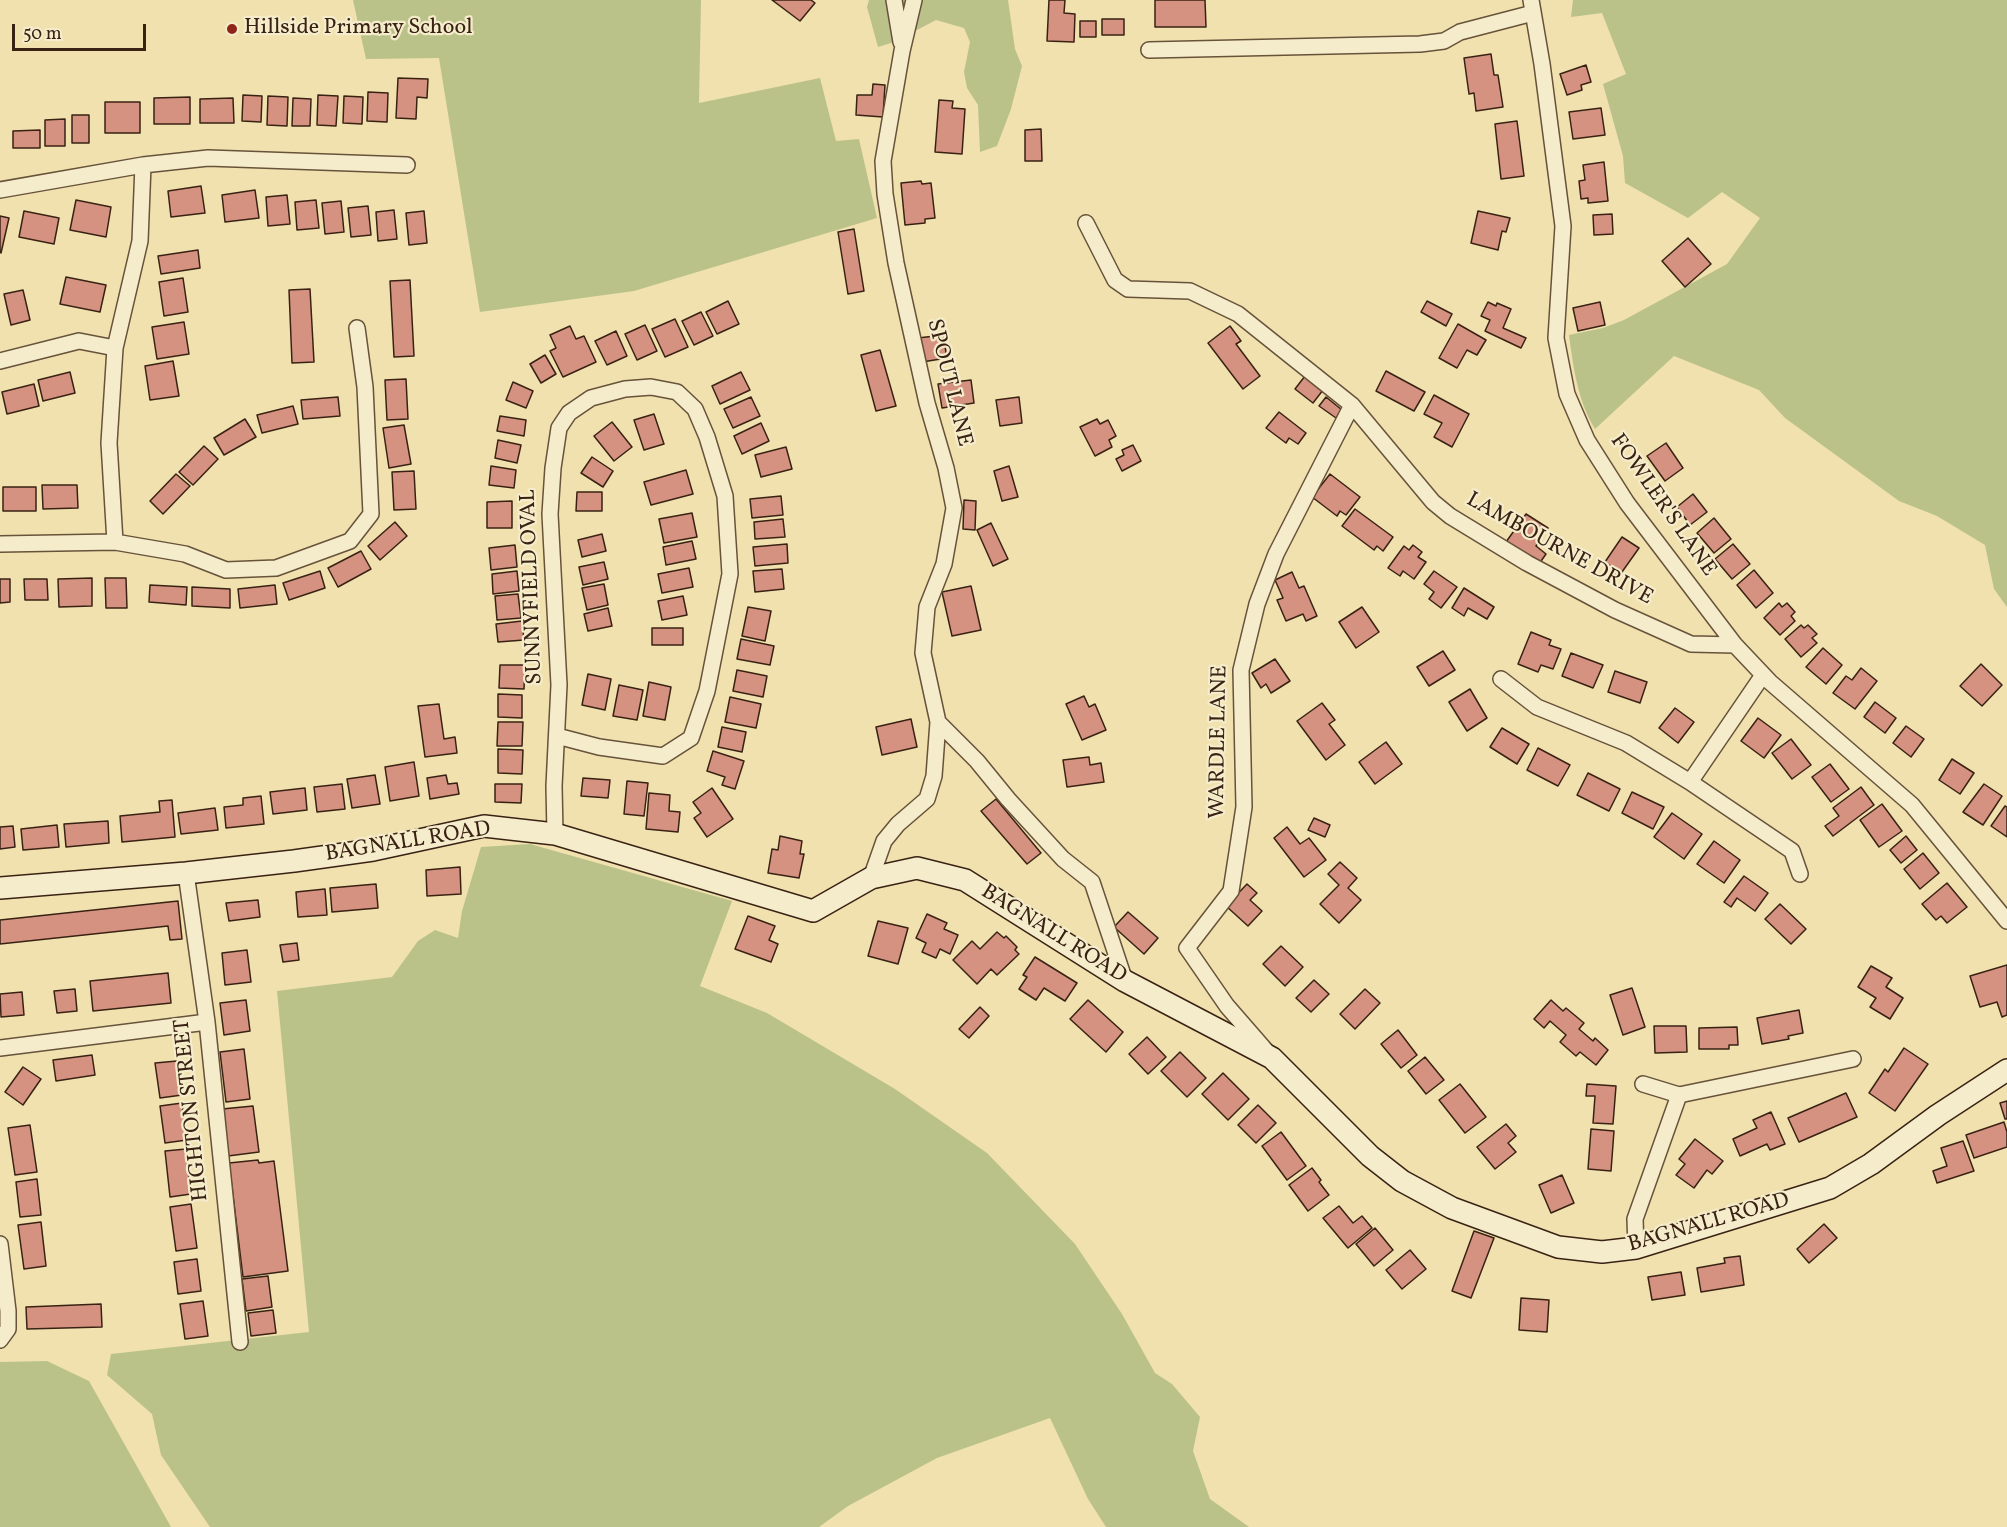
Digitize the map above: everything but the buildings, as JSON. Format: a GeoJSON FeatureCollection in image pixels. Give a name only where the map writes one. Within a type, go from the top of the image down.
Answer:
{"type":"FeatureCollection","features":[{"type":"Feature","properties":{"kind":"street"},"geometry":{"type":"LineString","coordinates":[[894,0],[902,51]]}},
{"type":"Feature","properties":{"kind":"street","name":"SPOUT LANE"},"geometry":{"type":"LineString","coordinates":[[871,878],[884,842],[898,824],[927,799],[934,776],[938,722],[923,653],[927,607],[944,564],[954,508],[946,468],[927,402],[896,263],[885,194],[883,161],[902,51],[914,0]]}},
{"type":"Feature","properties":{"kind":"street"},"geometry":{"type":"LineString","coordinates":[[1149,50],[1420,44],[1444,41],[1460,32],[1532,7]]}},
{"type":"Feature","properties":{"kind":"street","name":"FOWLER'S LANE"},"geometry":{"type":"LineString","coordinates":[[1532,7],[1542,64],[1563,226],[1556,338],[1567,394],[1587,440],[1627,503],[1735,645],[1764,675],[1912,805],[2007,921]]}},
{"type":"Feature","properties":{"kind":"street"},"geometry":{"type":"LineString","coordinates":[[0,190],[142,165],[208,158],[407,165]]}},
{"type":"Feature","properties":{"kind":"street"},"geometry":{"type":"LineString","coordinates":[[115,542],[109,443],[115,348],[140,241],[142,165]]}},
{"type":"Feature","properties":{"kind":"street","name":"LAMBOURNE DRIVE"},"geometry":{"type":"LineString","coordinates":[[1086,223],[1115,280],[1128,289],[1190,291],[1238,315],[1352,405],[1433,502],[1450,516],[1527,563],[1615,610],[1691,644],[1735,645]]}},
{"type":"Feature","properties":{"kind":"street"},"geometry":{"type":"LineString","coordinates":[[0,543],[115,542],[185,554],[226,570],[276,568],[350,541],[371,514],[365,387],[357,328]]}},
{"type":"Feature","properties":{"kind":"street"},"geometry":{"type":"LineString","coordinates":[[0,361],[79,341],[115,348]]}},
{"type":"Feature","properties":{"kind":"street","name":"SUNNYFIELD OVAL"},"geometry":{"type":"LineString","coordinates":[[555,834],[554,786],[556,736],[559,685],[550,514],[553,468],[559,428],[569,413],[591,398],[625,389],[651,387],[677,392],[695,409],[707,436],[725,496],[730,574],[707,691],[691,738],[663,756],[599,747],[556,736]]}},
{"type":"Feature","properties":{"kind":"street","name":"WARDLE LANE"},"geometry":{"type":"LineString","coordinates":[[1272,1058],[1227,1006],[1187,948],[1231,891],[1244,807],[1241,670],[1257,604],[1276,554],[1352,405]]}},
{"type":"Feature","properties":{"kind":"street"},"geometry":{"type":"LineString","coordinates":[[1690,782],[1764,675]]}},
{"type":"Feature","properties":{"kind":"street"},"geometry":{"type":"LineString","coordinates":[[1501,679],[1537,707],[1626,743],[1690,782],[1792,851],[1800,874]]}},
{"type":"Feature","properties":{"kind":"street"},"geometry":{"type":"LineString","coordinates":[[938,722],[977,761],[1008,799],[1064,859],[1092,882],[1125,981]]}},
{"type":"Feature","properties":{"kind":"street","name":"BAGNALL ROAD"},"geometry":{"type":"LineString","coordinates":[[0,888],[186,873],[294,861],[373,850],[484,826],[555,834],[813,911],[871,878],[917,868],[965,880],[1125,981],[1272,1058],[1370,1156],[1401,1181],[1452,1208],[1558,1247],[1602,1252],[1636,1248],[1830,1188],[1871,1164],[1938,1115],[2007,1070]]}},
{"type":"Feature","properties":{"kind":"street","name":"HIGHTON STREET"},"geometry":{"type":"LineString","coordinates":[[186,873],[207,1022],[240,1342]]}},
{"type":"Feature","properties":{"kind":"street"},"geometry":{"type":"LineString","coordinates":[[0,1048],[207,1022]]}},
{"type":"Feature","properties":{"kind":"street"},"geometry":{"type":"LineString","coordinates":[[1643,1084],[1679,1095],[1853,1059]]}},
{"type":"Feature","properties":{"kind":"street"},"geometry":{"type":"LineString","coordinates":[[1636,1248],[1635,1219],[1679,1095]]}},
{"type":"Feature","properties":{"kind":"street"},"geometry":{"type":"LineString","coordinates":[[0,1244],[8,1329],[0,1340]]}},
{"type":"Feature","properties":{"kind":"green space"},"geometry":{"type":"Polygon","coordinates":[[[353,0],[701,0],[699,103],[820,78],[836,141],[859,139],[877,218],[634,291],[480,312],[439,58],[366,59],[353,0]]]}},
{"type":"Feature","properties":{"kind":"green space"},"geometry":{"type":"Polygon","coordinates":[[[869,0],[1008,0],[1015,49],[1022,66],[1011,109],[997,146],[980,152],[978,105],[967,88],[964,72],[970,42],[964,28],[936,20],[894,42],[878,47],[867,7],[869,0]]]}},
{"type":"Feature","properties":{"kind":"green space"},"geometry":{"type":"Polygon","coordinates":[[[1573,0],[2007,0],[2007,607],[1994,589],[1985,545],[1937,516],[1899,501],[1785,418],[1759,390],[1674,356],[1595,429],[1580,396],[1569,335],[1603,328],[1624,320],[1727,264],[1760,218],[1722,192],[1688,218],[1625,183],[1623,156],[1603,84],[1626,74],[1602,13],[1571,17],[1573,0]]]}},
{"type":"Feature","properties":{"kind":"green space"},"geometry":{"type":"Polygon","coordinates":[[[530,844],[732,901],[700,986],[767,1013],[895,1089],[987,1153],[1075,1244],[1122,1314],[1155,1373],[1172,1384],[1200,1417],[1193,1451],[1210,1499],[1249,1527],[1106,1527],[1088,1499],[1050,1418],[937,1458],[848,1506],[819,1527],[210,1527],[161,1455],[152,1414],[107,1375],[111,1354],[309,1332],[277,991],[392,977],[418,941],[435,930],[458,938],[462,911],[481,847],[530,844]]]}},
{"type":"Feature","properties":{"kind":"green space"},"geometry":{"type":"Polygon","coordinates":[[[47,1361],[89,1381],[171,1527],[0,1527],[0,1362],[47,1361]]]}},
{"type":"Feature","properties":{"kind":"place","name":"Hillside Primary School"},"geometry":{"type":"Point","coordinates":[232,29]}}]}
